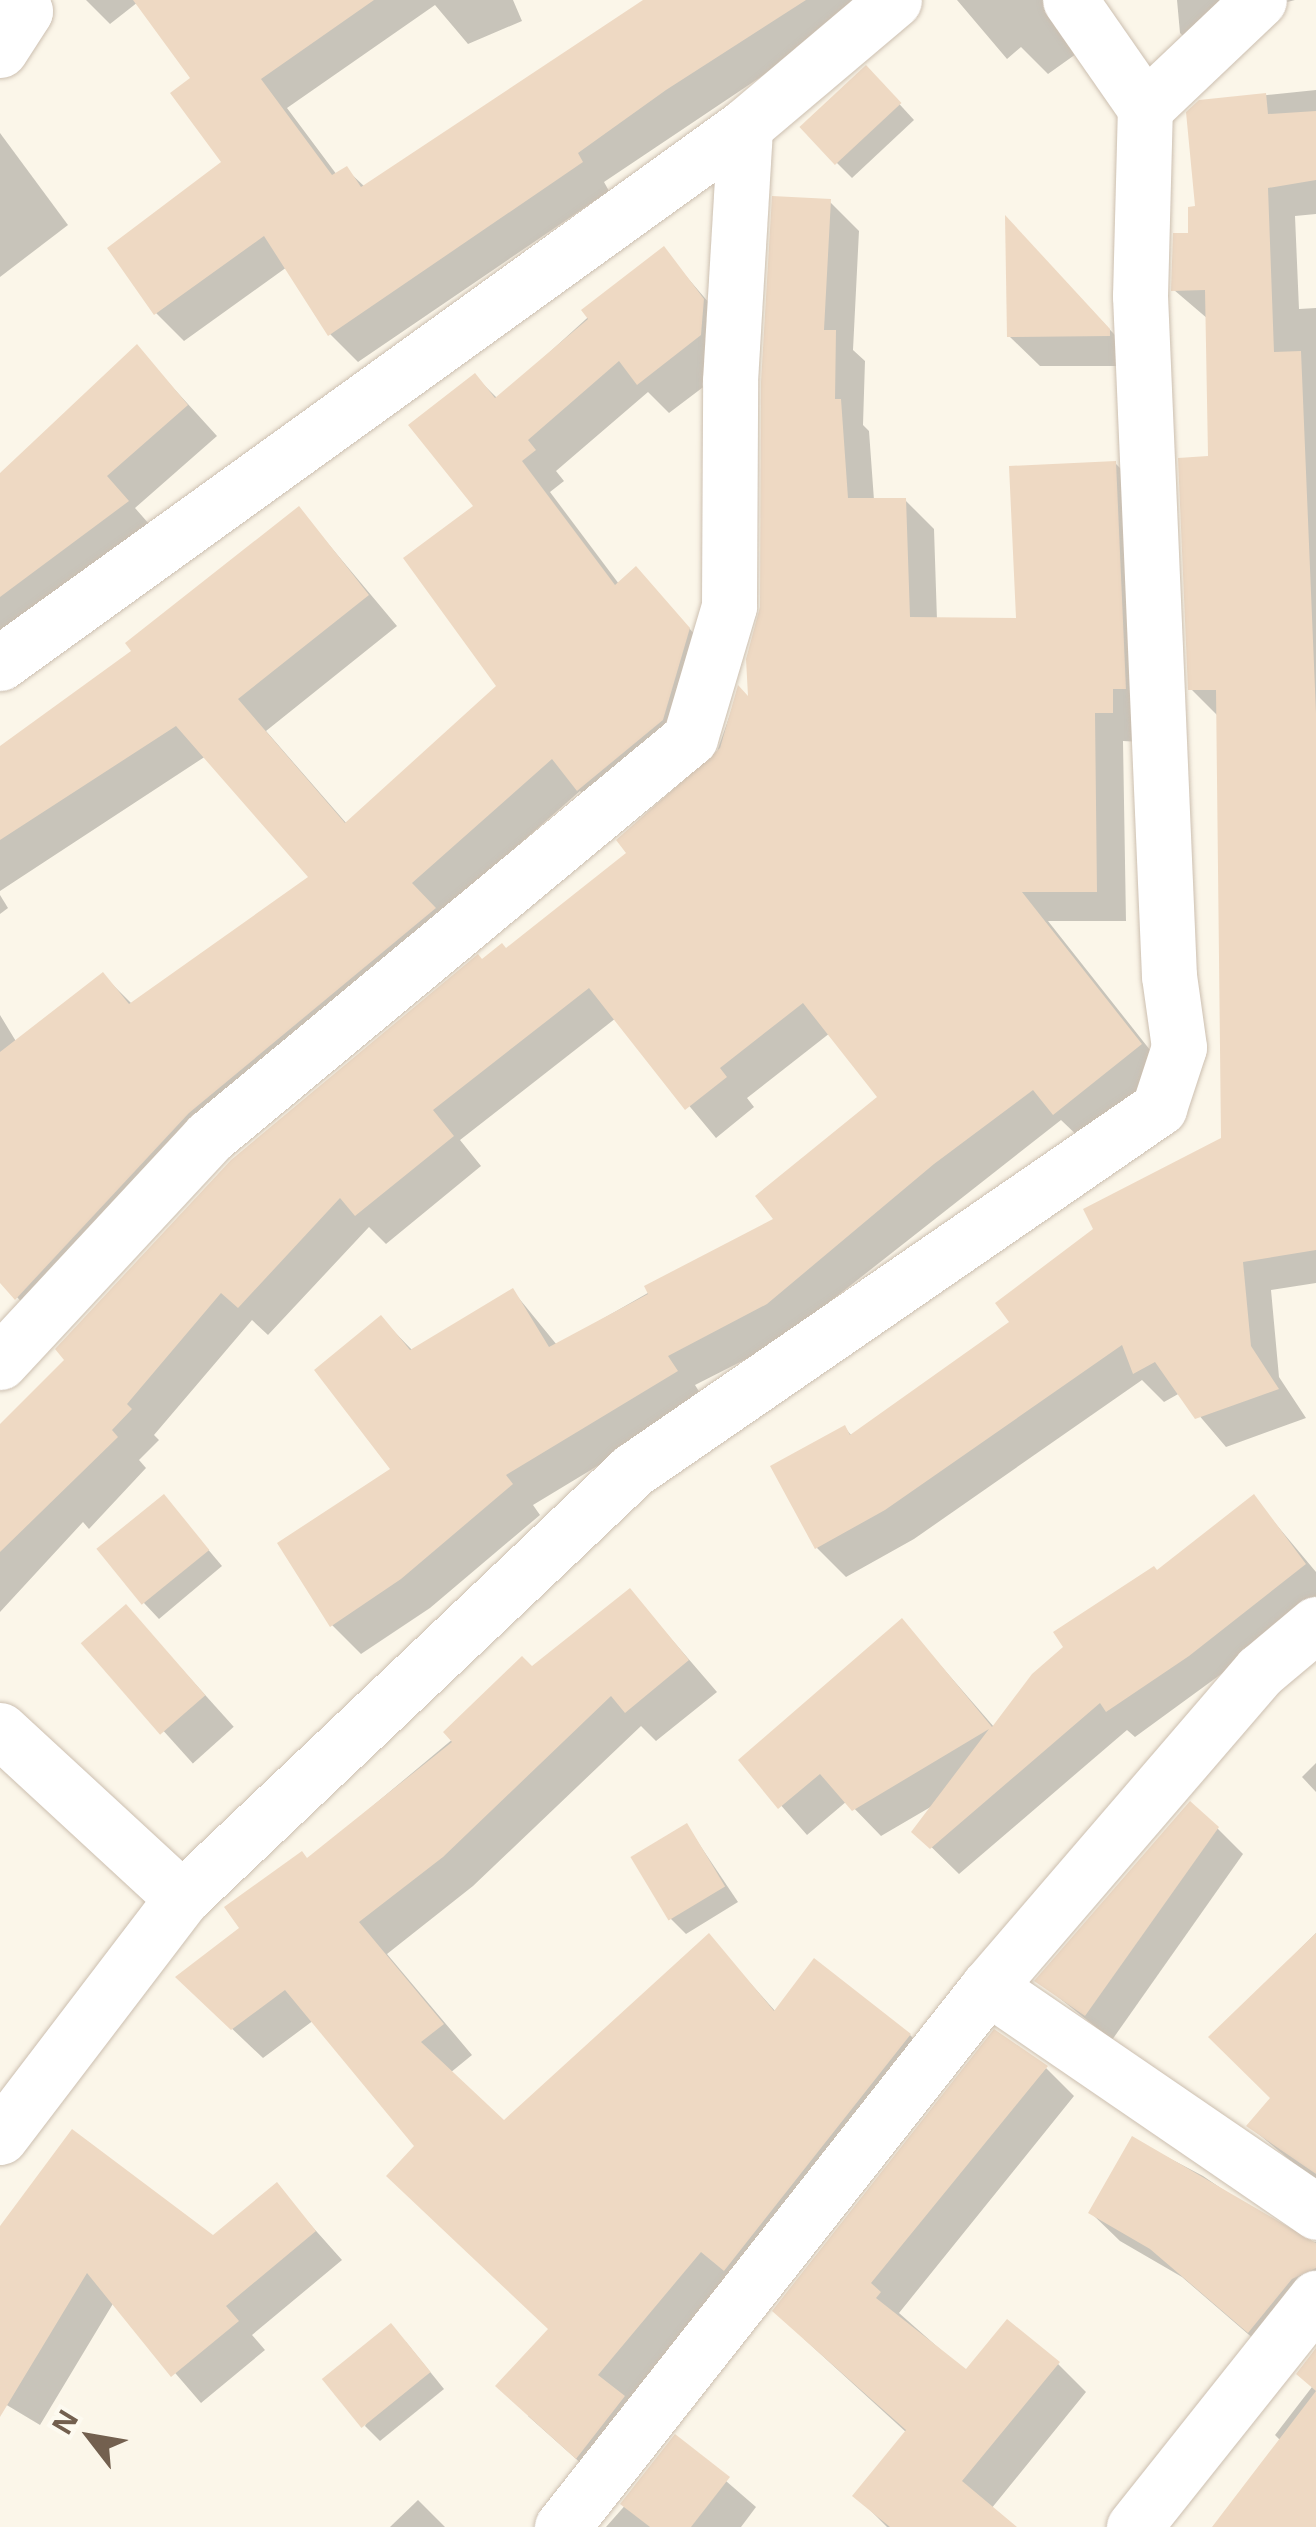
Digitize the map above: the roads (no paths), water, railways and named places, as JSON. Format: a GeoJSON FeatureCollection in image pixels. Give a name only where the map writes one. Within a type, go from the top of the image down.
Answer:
{"type":"FeatureCollection","features":[{"type":"Feature","properties":{"kind":"street"},"geometry":{"type":"LineString","coordinates":[[0,50],[25,10],[17,0]]}},
{"type":"Feature","properties":{"kind":"street"},"geometry":{"type":"LineString","coordinates":[[0,663],[745,126],[894,0]]}},
{"type":"Feature","properties":{"kind":"street"},"geometry":{"type":"LineString","coordinates":[[0,2137],[182,1898],[633,1470],[1158,1108],[1179,1048],[1169,976],[1140,296],[1146,108],[1070,0]]}},
{"type":"Feature","properties":{"kind":"street"},"geometry":{"type":"LineString","coordinates":[[1146,108],[1259,0]]}},
{"type":"Feature","properties":{"kind":"street"},"geometry":{"type":"LineString","coordinates":[[0,1362],[209,1137],[690,738],[729,606],[730,381],[745,126]]}},
{"type":"Feature","properties":{"kind":"street"},"geometry":{"type":"LineString","coordinates":[[562,2527],[988,1987],[1260,1670],[1316,1624]]}},
{"type":"Feature","properties":{"kind":"street"},"geometry":{"type":"LineString","coordinates":[[0,1730],[182,1898]]}},
{"type":"Feature","properties":{"kind":"street"},"geometry":{"type":"LineString","coordinates":[[988,1987],[1316,2212]]}},
{"type":"Feature","properties":{"kind":"street"},"geometry":{"type":"LineString","coordinates":[[1134,2527],[1316,2298]]}}]}
